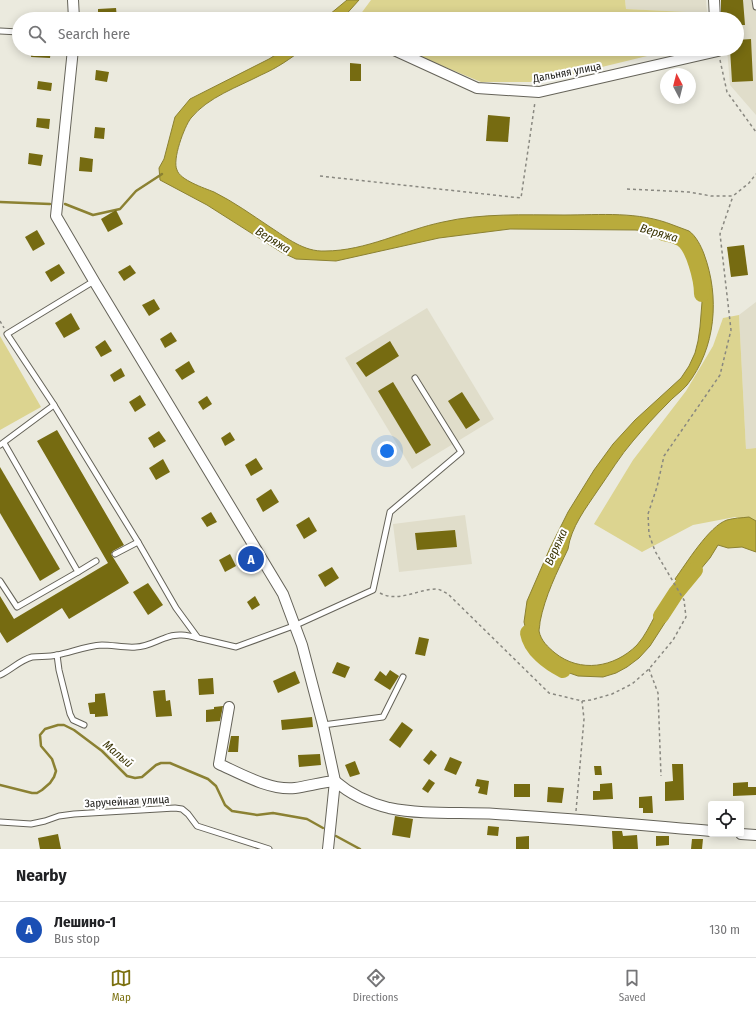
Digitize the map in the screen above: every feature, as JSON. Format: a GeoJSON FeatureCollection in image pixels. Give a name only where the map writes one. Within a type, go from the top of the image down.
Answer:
{"type":"FeatureCollection","features":[{"type":"Feature","properties":{"kind":"street"},"geometry":{"type":"LineString","coordinates":[[73,0],[74,12]]}},
{"type":"Feature","properties":{"kind":"street"},"geometry":{"type":"LineString","coordinates":[[714,0],[715,12]]}},
{"type":"Feature","properties":{"kind":"street"},"geometry":{"type":"LineString","coordinates":[[72,56],[56,216],[283,594],[296,625],[302,645],[323,724],[335,781],[328,849]]}},
{"type":"Feature","properties":{"kind":"street","name":"Дальняя улица"},"geometry":{"type":"LineString","coordinates":[[407,56],[477,88],[538,92],[692,56]]}},
{"type":"Feature","properties":{"kind":"street"},"geometry":{"type":"LineString","coordinates":[[229,708],[219,764],[246,777],[284,788],[296,788],[321,782],[335,781],[348,792],[367,801],[389,808],[408,811],[496,814],[708,831]]}},
{"type":"Feature","properties":{"kind":"street"},"geometry":{"type":"LineString","coordinates":[[744,834],[756,835]]}},
{"type":"Feature","properties":{"kind":"lane"},"geometry":{"type":"LineString","coordinates":[[755,0],[756,7]]}},
{"type":"Feature","properties":{"kind":"lane"},"geometry":{"type":"LineString","coordinates":[[0,31],[12,32]]}},
{"type":"Feature","properties":{"kind":"lane"},"geometry":{"type":"LineString","coordinates":[[94,281],[7,334],[54,405],[138,542],[176,608],[198,638]]}},
{"type":"Feature","properties":{"kind":"lane"},"geometry":{"type":"LineString","coordinates":[[0,675],[32,657],[57,655],[74,650],[103,645],[137,648],[154,643],[166,637],[174,636],[185,635],[236,647],[296,625],[373,590],[390,512],[461,452],[415,378]]}},
{"type":"Feature","properties":{"kind":"lane"},"geometry":{"type":"LineString","coordinates":[[54,405],[2,444],[78,572]]}},
{"type":"Feature","properties":{"kind":"lane"},"geometry":{"type":"LineString","coordinates":[[115,554],[138,542]]}},
{"type":"Feature","properties":{"kind":"lane"},"geometry":{"type":"LineString","coordinates":[[0,581],[16,607],[96,561]]}},
{"type":"Feature","properties":{"kind":"lane"},"geometry":{"type":"LineString","coordinates":[[57,655],[59,670],[70,714],[73,720],[84,725]]}},
{"type":"Feature","properties":{"kind":"lane"},"geometry":{"type":"LineString","coordinates":[[323,724],[383,717],[403,677]]}},
{"type":"Feature","properties":{"kind":"lane","name":"Заручейная улица"},"geometry":{"type":"LineString","coordinates":[[0,822],[31,824],[59,816],[74,814],[175,808],[182,809],[197,826],[269,849]]}},
{"type":"Feature","properties":{"kind":"path"},"geometry":{"type":"LineString","coordinates":[[719,56],[727,92],[756,132]]}},
{"type":"Feature","properties":{"kind":"path"},"geometry":{"type":"LineString","coordinates":[[320,176],[521,198],[534,104],[538,92]]}},
{"type":"Feature","properties":{"kind":"path"},"geometry":{"type":"LineString","coordinates":[[373,590],[386,596],[410,595],[437,589],[448,594],[549,693],[582,701],[591,700],[612,694],[632,684],[649,669],[673,640],[686,617],[684,600],[655,550],[649,534],[648,514],[657,487],[664,456],[720,376],[731,330],[720,234],[733,196],[749,183],[756,174]]}},
{"type":"Feature","properties":{"kind":"path"},"geometry":{"type":"LineString","coordinates":[[626,189],[690,192],[711,196],[733,196]]}},
{"type":"Feature","properties":{"kind":"path"},"geometry":{"type":"LineString","coordinates":[[649,669],[658,693],[661,776]]}},
{"type":"Feature","properties":{"kind":"path"},"geometry":{"type":"LineString","coordinates":[[575,820],[584,718],[582,701]]}},
{"type":"Feature","properties":{"kind":"shaded area"},"geometry":{"type":"Polygon","coordinates":[[[371,0],[625,0],[626,9],[687,12],[362,12],[371,0]]]}},
{"type":"Feature","properties":{"kind":"shaded area"},"geometry":{"type":"Polygon","coordinates":[[[625,0],[706,0],[707,12],[687,12],[626,9],[625,0]]]}},
{"type":"Feature","properties":{"kind":"shaded area"},"geometry":{"type":"Polygon","coordinates":[[[723,0],[756,0],[756,115],[730,85],[728,56],[744,56],[744,12],[732,12],[723,0]]]}},
{"type":"Feature","properties":{"kind":"shaded area"},"geometry":{"type":"Polygon","coordinates":[[[419,56],[647,56],[540,82],[481,82],[419,56]]]}},
{"type":"Feature","properties":{"kind":"shaded area"},"geometry":{"type":"Polygon","coordinates":[[[756,302],[756,448],[746,449],[739,315],[756,302]]]}},
{"type":"Feature","properties":{"kind":"shaded area"},"geometry":{"type":"Polygon","coordinates":[[[427,308],[494,419],[412,469],[345,358],[427,308]]]}},
{"type":"Feature","properties":{"kind":"shaded area"},"geometry":{"type":"Polygon","coordinates":[[[739,315],[746,449],[756,448],[756,525],[735,517],[693,525],[642,552],[594,524],[633,460],[686,391],[713,346],[723,318],[739,315]]]}},
{"type":"Feature","properties":{"kind":"shaded area"},"geometry":{"type":"Polygon","coordinates":[[[0,336],[41,407],[0,430],[0,336]]]}},
{"type":"Feature","properties":{"kind":"shaded area"},"geometry":{"type":"Polygon","coordinates":[[[465,515],[472,564],[399,572],[393,524],[465,515]]]}},
{"type":"Feature","properties":{"kind":"water"},"geometry":{"type":"Polygon","coordinates":[[[347,0],[359,0],[348,12],[332,12],[347,0]]]}},
{"type":"Feature","properties":{"kind":"water"},"geometry":{"type":"Polygon","coordinates":[[[274,56],[293,56],[272,69],[215,98],[198,111],[188,122],[185,129],[177,152],[176,165],[179,174],[187,180],[229,200],[289,240],[303,247],[317,251],[355,248],[443,222],[473,217],[518,215],[619,215],[646,218],[689,231],[700,245],[709,270],[713,305],[709,339],[704,355],[697,371],[687,385],[669,401],[641,431],[615,465],[584,511],[572,533],[568,549],[545,603],[540,622],[540,635],[547,646],[555,653],[575,663],[597,665],[608,663],[628,653],[637,645],[670,594],[677,604],[650,646],[639,658],[627,667],[616,673],[603,677],[578,676],[561,670],[545,659],[529,643],[524,622],[527,601],[550,548],[568,512],[594,470],[613,444],[635,420],[681,378],[695,353],[700,327],[702,302],[701,287],[699,272],[685,242],[669,235],[652,231],[510,229],[439,238],[336,261],[296,259],[281,252],[207,205],[160,180],[159,168],[164,159],[175,117],[190,99],[274,56]]]}},
{"type":"Feature","properties":{"kind":"water"},"geometry":{"type":"Polygon","coordinates":[[[749,517],[756,521],[756,552],[742,547],[728,548],[718,545],[710,558],[684,589],[675,579],[706,537],[720,524],[727,520],[749,517]]]}},
{"type":"Feature","properties":{"kind":"building"},"geometry":{"type":"Polygon","coordinates":[[[721,0],[743,0],[744,12],[721,12],[721,0]]]}},
{"type":"Feature","properties":{"kind":"building"},"geometry":{"type":"Polygon","coordinates":[[[116,8],[116,12],[98,12],[98,9],[116,8]]]}},
{"type":"Feature","properties":{"kind":"building"},"geometry":{"type":"Polygon","coordinates":[[[751,39],[753,81],[732,82],[730,56],[744,56],[744,40],[751,39]]]}},
{"type":"Feature","properties":{"kind":"building"},"geometry":{"type":"Polygon","coordinates":[[[31,56],[50,56],[50,58],[31,56]]]}},
{"type":"Feature","properties":{"kind":"building"},"geometry":{"type":"Polygon","coordinates":[[[350,63],[361,64],[361,81],[350,81],[350,63]]]}},
{"type":"Feature","properties":{"kind":"building"},"geometry":{"type":"Polygon","coordinates":[[[96,70],[109,72],[107,82],[95,80],[96,70]]]}},
{"type":"Feature","properties":{"kind":"building"},"geometry":{"type":"Polygon","coordinates":[[[38,81],[52,83],[51,91],[37,89],[38,81]]]}},
{"type":"Feature","properties":{"kind":"building"},"geometry":{"type":"Polygon","coordinates":[[[488,115],[510,117],[508,142],[486,141],[488,115]]]}},
{"type":"Feature","properties":{"kind":"building"},"geometry":{"type":"Polygon","coordinates":[[[37,118],[50,119],[49,129],[36,127],[37,118]]]}},
{"type":"Feature","properties":{"kind":"building"},"geometry":{"type":"Polygon","coordinates":[[[95,127],[105,128],[104,139],[94,138],[95,127]]]}},
{"type":"Feature","properties":{"kind":"building"},"geometry":{"type":"Polygon","coordinates":[[[29,153],[43,155],[41,166],[28,164],[29,153]]]}},
{"type":"Feature","properties":{"kind":"building"},"geometry":{"type":"Polygon","coordinates":[[[80,157],[93,159],[92,172],[79,171],[80,157]]]}},
{"type":"Feature","properties":{"kind":"building"},"geometry":{"type":"Polygon","coordinates":[[[116,210],[123,224],[108,232],[101,219],[116,210]]]}},
{"type":"Feature","properties":{"kind":"building"},"geometry":{"type":"Polygon","coordinates":[[[37,230],[45,244],[33,251],[25,237],[37,230]]]}},
{"type":"Feature","properties":{"kind":"building"},"geometry":{"type":"Polygon","coordinates":[[[744,245],[748,275],[731,277],[727,247],[744,245]]]}},
{"type":"Feature","properties":{"kind":"building"},"geometry":{"type":"Polygon","coordinates":[[[59,264],[65,273],[51,282],[45,272],[59,264]]]}},
{"type":"Feature","properties":{"kind":"building"},"geometry":{"type":"Polygon","coordinates":[[[130,265],[136,273],[124,281],[118,272],[130,265]]]}},
{"type":"Feature","properties":{"kind":"building"},"geometry":{"type":"Polygon","coordinates":[[[154,299],[160,309],[149,316],[142,305],[154,299]]]}},
{"type":"Feature","properties":{"kind":"building"},"geometry":{"type":"Polygon","coordinates":[[[71,313],[80,329],[64,338],[55,323],[71,313]]]}},
{"type":"Feature","properties":{"kind":"building"},"geometry":{"type":"Polygon","coordinates":[[[171,332],[177,341],[165,348],[160,339],[171,332]]]}},
{"type":"Feature","properties":{"kind":"building"},"geometry":{"type":"Polygon","coordinates":[[[105,340],[112,351],[101,357],[95,347],[105,340]]]}},
{"type":"Feature","properties":{"kind":"building"},"geometry":{"type":"Polygon","coordinates":[[[390,341],[399,356],[366,377],[356,363],[390,341]]]}},
{"type":"Feature","properties":{"kind":"building"},"geometry":{"type":"Polygon","coordinates":[[[189,361],[195,372],[182,380],[175,370],[189,361]]]}},
{"type":"Feature","properties":{"kind":"building"},"geometry":{"type":"Polygon","coordinates":[[[121,368],[125,376],[114,382],[110,375],[121,368]]]}},
{"type":"Feature","properties":{"kind":"building"},"geometry":{"type":"Polygon","coordinates":[[[393,382],[431,445],[416,454],[378,391],[393,382]]]}},
{"type":"Feature","properties":{"kind":"building"},"geometry":{"type":"Polygon","coordinates":[[[462,392],[480,420],[466,429],[448,401],[462,392]]]}},
{"type":"Feature","properties":{"kind":"building"},"geometry":{"type":"Polygon","coordinates":[[[140,395],[146,405],[135,412],[129,402],[140,395]]]}},
{"type":"Feature","properties":{"kind":"building"},"geometry":{"type":"Polygon","coordinates":[[[207,396],[212,404],[203,410],[198,402],[207,396]]]}},
{"type":"Feature","properties":{"kind":"building"},"geometry":{"type":"Polygon","coordinates":[[[57,430],[124,545],[113,551],[111,554],[129,583],[69,619],[62,608],[7,643],[0,632],[0,596],[14,619],[108,563],[37,441],[57,430]]]}},
{"type":"Feature","properties":{"kind":"building"},"geometry":{"type":"Polygon","coordinates":[[[159,431],[166,441],[154,448],[148,438],[159,431]]]}},
{"type":"Feature","properties":{"kind":"building"},"geometry":{"type":"Polygon","coordinates":[[[230,432],[235,440],[225,446],[221,438],[230,432]]]}},
{"type":"Feature","properties":{"kind":"building"},"geometry":{"type":"Polygon","coordinates":[[[256,458],[263,469],[251,476],[245,465],[256,458]]]}},
{"type":"Feature","properties":{"kind":"building"},"geometry":{"type":"Polygon","coordinates":[[[163,459],[170,472],[156,480],[149,468],[163,459]]]}},
{"type":"Feature","properties":{"kind":"building"},"geometry":{"type":"Polygon","coordinates":[[[0,467],[60,569],[40,581],[0,513],[0,467]]]}},
{"type":"Feature","properties":{"kind":"building"},"geometry":{"type":"Polygon","coordinates":[[[271,489],[279,502],[263,512],[256,499],[271,489]]]}},
{"type":"Feature","properties":{"kind":"building"},"geometry":{"type":"Polygon","coordinates":[[[211,512],[217,522],[207,527],[201,518],[211,512]]]}},
{"type":"Feature","properties":{"kind":"building"},"geometry":{"type":"Polygon","coordinates":[[[309,517],[317,531],[304,539],[296,525],[309,517]]]}},
{"type":"Feature","properties":{"kind":"building"},"geometry":{"type":"Polygon","coordinates":[[[455,530],[457,547],[417,550],[415,533],[455,530]]]}},
{"type":"Feature","properties":{"kind":"building"},"geometry":{"type":"Polygon","coordinates":[[[230,554],[236,566],[225,572],[219,560],[230,554]]]}},
{"type":"Feature","properties":{"kind":"building"},"geometry":{"type":"Polygon","coordinates":[[[332,567],[339,578],[325,587],[318,575],[332,567]]]}},
{"type":"Feature","properties":{"kind":"building"},"geometry":{"type":"Polygon","coordinates":[[[148,583],[163,605],[148,615],[133,592],[148,583]]]}},
{"type":"Feature","properties":{"kind":"building"},"geometry":{"type":"Polygon","coordinates":[[[255,596],[260,605],[252,610],[247,602],[255,596]]]}},
{"type":"Feature","properties":{"kind":"building"},"geometry":{"type":"Polygon","coordinates":[[[419,637],[429,639],[425,656],[415,654],[419,637]]]}},
{"type":"Feature","properties":{"kind":"building"},"geometry":{"type":"Polygon","coordinates":[[[337,662],[350,667],[345,678],[332,673],[337,662]]]}},
{"type":"Feature","properties":{"kind":"building"},"geometry":{"type":"Polygon","coordinates":[[[390,670],[399,676],[390,690],[374,680],[380,671],[386,676],[390,670]]]}},
{"type":"Feature","properties":{"kind":"building"},"geometry":{"type":"Polygon","coordinates":[[[295,671],[300,683],[278,693],[273,681],[295,671]]]}},
{"type":"Feature","properties":{"kind":"building"},"geometry":{"type":"Polygon","coordinates":[[[213,678],[214,694],[199,695],[198,679],[213,678]]]}},
{"type":"Feature","properties":{"kind":"building"},"geometry":{"type":"Polygon","coordinates":[[[165,690],[166,701],[170,700],[172,716],[156,717],[153,691],[165,690]]]}},
{"type":"Feature","properties":{"kind":"building"},"geometry":{"type":"Polygon","coordinates":[[[105,693],[108,716],[95,717],[95,714],[90,714],[88,703],[95,702],[95,694],[105,693]]]}},
{"type":"Feature","properties":{"kind":"building"},"geometry":{"type":"Polygon","coordinates":[[[223,706],[220,721],[206,722],[206,710],[223,706]]]}},
{"type":"Feature","properties":{"kind":"building"},"geometry":{"type":"Polygon","coordinates":[[[312,717],[313,727],[282,730],[281,720],[312,717]]]}},
{"type":"Feature","properties":{"kind":"building"},"geometry":{"type":"Polygon","coordinates":[[[402,722],[413,730],[400,748],[389,740],[402,722]]]}},
{"type":"Feature","properties":{"kind":"building"},"geometry":{"type":"Polygon","coordinates":[[[231,736],[239,736],[238,752],[228,752],[231,736]]]}},
{"type":"Feature","properties":{"kind":"building"},"geometry":{"type":"Polygon","coordinates":[[[431,750],[437,755],[429,765],[423,760],[431,750]]]}},
{"type":"Feature","properties":{"kind":"building"},"geometry":{"type":"Polygon","coordinates":[[[320,754],[321,765],[299,767],[298,755],[320,754]]]}},
{"type":"Feature","properties":{"kind":"building"},"geometry":{"type":"Polygon","coordinates":[[[450,757],[462,762],[456,775],[444,770],[450,757]]]}},
{"type":"Feature","properties":{"kind":"building"},"geometry":{"type":"Polygon","coordinates":[[[355,761],[360,774],[350,777],[345,765],[355,761]]]}},
{"type":"Feature","properties":{"kind":"building"},"geometry":{"type":"Polygon","coordinates":[[[672,764],[683,764],[684,800],[665,801],[665,782],[673,781],[672,764]]]}},
{"type":"Feature","properties":{"kind":"building"},"geometry":{"type":"Polygon","coordinates":[[[594,766],[601,766],[602,775],[595,775],[594,766]]]}},
{"type":"Feature","properties":{"kind":"building"},"geometry":{"type":"Polygon","coordinates":[[[429,779],[435,783],[428,793],[422,789],[429,779]]]}},
{"type":"Feature","properties":{"kind":"building"},"geometry":{"type":"Polygon","coordinates":[[[477,779],[489,781],[487,795],[478,793],[480,787],[475,786],[477,779]]]}},
{"type":"Feature","properties":{"kind":"building"},"geometry":{"type":"Polygon","coordinates":[[[748,782],[748,787],[756,787],[756,795],[733,796],[733,783],[748,782]]]}},
{"type":"Feature","properties":{"kind":"building"},"geometry":{"type":"Polygon","coordinates":[[[612,783],[613,799],[593,800],[593,791],[600,791],[600,784],[612,783]]]}},
{"type":"Feature","properties":{"kind":"building"},"geometry":{"type":"Polygon","coordinates":[[[514,784],[530,784],[530,797],[514,797],[514,784]]]}},
{"type":"Feature","properties":{"kind":"building"},"geometry":{"type":"Polygon","coordinates":[[[548,787],[564,788],[562,803],[547,802],[548,787]]]}},
{"type":"Feature","properties":{"kind":"building"},"geometry":{"type":"Polygon","coordinates":[[[652,796],[653,813],[643,813],[643,808],[639,808],[639,797],[652,796]]]}},
{"type":"Feature","properties":{"kind":"building"},"geometry":{"type":"Polygon","coordinates":[[[395,816],[413,819],[410,838],[392,835],[395,816]]]}},
{"type":"Feature","properties":{"kind":"building"},"geometry":{"type":"Polygon","coordinates":[[[488,826],[499,827],[498,836],[487,835],[488,826]]]}},
{"type":"Feature","properties":{"kind":"building"},"geometry":{"type":"Polygon","coordinates":[[[612,831],[622,831],[623,836],[637,835],[638,849],[613,849],[612,831]]]}},
{"type":"Feature","properties":{"kind":"building"},"geometry":{"type":"Polygon","coordinates":[[[58,834],[61,849],[40,849],[38,838],[58,834]]]}},
{"type":"Feature","properties":{"kind":"building"},"geometry":{"type":"Polygon","coordinates":[[[529,836],[529,849],[516,849],[516,837],[529,836]]]}},
{"type":"Feature","properties":{"kind":"building"},"geometry":{"type":"Polygon","coordinates":[[[656,836],[669,836],[669,845],[656,846],[656,836]]]}},
{"type":"Feature","properties":{"kind":"building"},"geometry":{"type":"Polygon","coordinates":[[[692,839],[703,839],[702,849],[691,849],[692,839]]]}},
{"type":"Feature","properties":{"kind":"waterway"},"geometry":{"type":"LineString","coordinates":[[65,204],[93,215],[120,209],[136,191],[162,174]]}},
{"type":"Feature","properties":{"kind":"waterway"},"geometry":{"type":"LineString","coordinates":[[0,202],[50,204]]}},
{"type":"Feature","properties":{"kind":"waterway","name":"Веряжа"},"geometry":{"type":"LineString","coordinates":[[664,233],[682,239],[690,249],[694,256],[699,273],[702,294]]}},
{"type":"Feature","properties":{"kind":"waterway","name":"Веряжа"},"geometry":{"type":"LineString","coordinates":[[661,616],[676,593],[695,570]]}},
{"type":"Feature","properties":{"kind":"waterway","name":"Веряжа"},"geometry":{"type":"LineString","coordinates":[[528,633],[533,645],[541,655],[552,664],[563,670]]}},
{"type":"Feature","properties":{"kind":"waterway","name":"Малый"},"geometry":{"type":"LineString","coordinates":[[0,785],[37,793],[50,783],[56,771],[52,759],[41,746],[40,735],[45,729],[58,725],[64,725],[74,730],[102,751],[127,776],[135,778],[142,777],[156,765],[161,763],[170,763],[208,779],[216,786],[225,805],[232,811],[257,815],[273,813],[307,819],[323,828]]}},
{"type":"Feature","properties":{"kind":"waterway","name":"Малый"},"geometry":{"type":"LineString","coordinates":[[336,836],[360,849]]}},
{"type":"Feature","properties":{"kind":"place","name":"Лешино-1"},"geometry":{"type":"Point","coordinates":[251,559]}}]}
